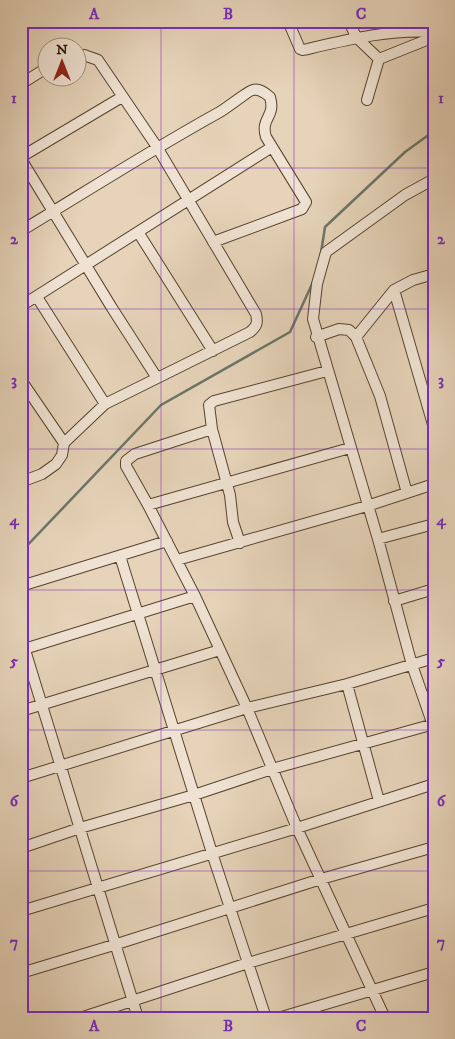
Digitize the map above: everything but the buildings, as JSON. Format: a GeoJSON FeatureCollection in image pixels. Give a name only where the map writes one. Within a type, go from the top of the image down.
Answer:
{"type":"FeatureCollection","features":[{"type":"Feature","properties":{"kind":"street"},"geometry":{"type":"LineString","coordinates":[[288,21],[300,49],[303,50],[356,37],[393,33],[418,26],[434,32]]}},
{"type":"Feature","properties":{"kind":"street"},"geometry":{"type":"LineString","coordinates":[[349,21],[356,37],[379,59]]}},
{"type":"Feature","properties":{"kind":"street"},"geometry":{"type":"LineString","coordinates":[[379,59],[434,37]]}},
{"type":"Feature","properties":{"kind":"street"},"geometry":{"type":"LineString","coordinates":[[21,482],[42,474],[56,464],[62,455],[64,443],[105,404],[250,332],[256,327],[258,320],[156,147],[98,60],[88,56]]}},
{"type":"Feature","properties":{"kind":"street"},"geometry":{"type":"LineString","coordinates":[[367,100],[379,59]]}},
{"type":"Feature","properties":{"kind":"street"},"geometry":{"type":"LineString","coordinates":[[21,84],[38,73]]}},
{"type":"Feature","properties":{"kind":"street"},"geometry":{"type":"LineString","coordinates":[[21,231],[156,147],[231,105],[247,92],[258,90],[270,97],[273,106],[264,129],[266,137],[306,202],[302,209],[213,242]]}},
{"type":"Feature","properties":{"kind":"street"},"geometry":{"type":"LineString","coordinates":[[122,97],[21,158],[157,378]]}},
{"type":"Feature","properties":{"kind":"street"},"geometry":{"type":"LineString","coordinates":[[21,306],[272,146]]}},
{"type":"Feature","properties":{"kind":"street"},"geometry":{"type":"LineString","coordinates":[[21,848],[272,769],[433,725],[412,665],[378,539],[312,319],[314,301],[326,252],[406,195],[434,179]]}},
{"type":"Feature","properties":{"kind":"street"},"geometry":{"type":"LineString","coordinates":[[138,232],[212,351]]}},
{"type":"Feature","properties":{"kind":"street"},"geometry":{"type":"LineString","coordinates":[[356,337],[394,290],[413,280],[434,274]]}},
{"type":"Feature","properties":{"kind":"street"},"geometry":{"type":"LineString","coordinates":[[394,290],[434,428]]}},
{"type":"Feature","properties":{"kind":"street"},"geometry":{"type":"LineString","coordinates":[[37,297],[105,404]]}},
{"type":"Feature","properties":{"kind":"street"},"geometry":{"type":"LineString","coordinates":[[316,337],[339,329],[349,330],[356,337],[380,396],[407,493]]}},
{"type":"Feature","properties":{"kind":"street"},"geometry":{"type":"LineString","coordinates":[[240,543],[233,522],[232,502],[212,429],[208,411],[209,405],[214,401],[327,371]]}},
{"type":"Feature","properties":{"kind":"street"},"geometry":{"type":"LineString","coordinates":[[21,380],[64,443]]}},
{"type":"Feature","properties":{"kind":"street"},"geometry":{"type":"LineString","coordinates":[[212,429],[135,454],[126,461],[126,466],[195,596],[247,708],[297,828],[385,1018]]}},
{"type":"Feature","properties":{"kind":"street"},"geometry":{"type":"LineString","coordinates":[[148,505],[350,448]]}},
{"type":"Feature","properties":{"kind":"street"},"geometry":{"type":"LineString","coordinates":[[177,560],[367,506],[434,484]]}},
{"type":"Feature","properties":{"kind":"street"},"geometry":{"type":"LineString","coordinates":[[378,539],[434,524]]}},
{"type":"Feature","properties":{"kind":"street"},"geometry":{"type":"LineString","coordinates":[[21,586],[167,541]]}},
{"type":"Feature","properties":{"kind":"street"},"geometry":{"type":"LineString","coordinates":[[120,556],[212,853],[266,1018]]}},
{"type":"Feature","properties":{"kind":"street"},"geometry":{"type":"LineString","coordinates":[[394,601],[434,589]]}},
{"type":"Feature","properties":{"kind":"street"},"geometry":{"type":"LineString","coordinates":[[23,650],[195,596]]}},
{"type":"Feature","properties":{"kind":"street"},"geometry":{"type":"LineString","coordinates":[[21,637],[23,650],[42,704],[117,944],[138,1018]]}},
{"type":"Feature","properties":{"kind":"street"},"geometry":{"type":"LineString","coordinates":[[21,711],[220,650]]}},
{"type":"Feature","properties":{"kind":"street"},"geometry":{"type":"LineString","coordinates":[[21,778],[247,708],[346,684],[434,658]]}},
{"type":"Feature","properties":{"kind":"street"},"geometry":{"type":"LineString","coordinates":[[346,684],[379,801]]}},
{"type":"Feature","properties":{"kind":"street"},"geometry":{"type":"LineString","coordinates":[[21,911],[297,828],[434,784]]}},
{"type":"Feature","properties":{"kind":"street"},"geometry":{"type":"LineString","coordinates":[[21,973],[321,879],[434,847]]}},
{"type":"Feature","properties":{"kind":"street"},"geometry":{"type":"LineString","coordinates":[[80,1018],[248,963],[434,908]]}},
{"type":"Feature","properties":{"kind":"street"},"geometry":{"type":"LineString","coordinates":[[278,1018],[434,972]]}},
{"type":"Feature","properties":{"kind":"waterway"},"geometry":{"type":"LineString","coordinates":[[321,253],[325,227],[405,152],[434,131]]}},
{"type":"Feature","properties":{"kind":"waterway"},"geometry":{"type":"LineString","coordinates":[[21,552],[161,405],[290,332],[313,282]]}}]}
